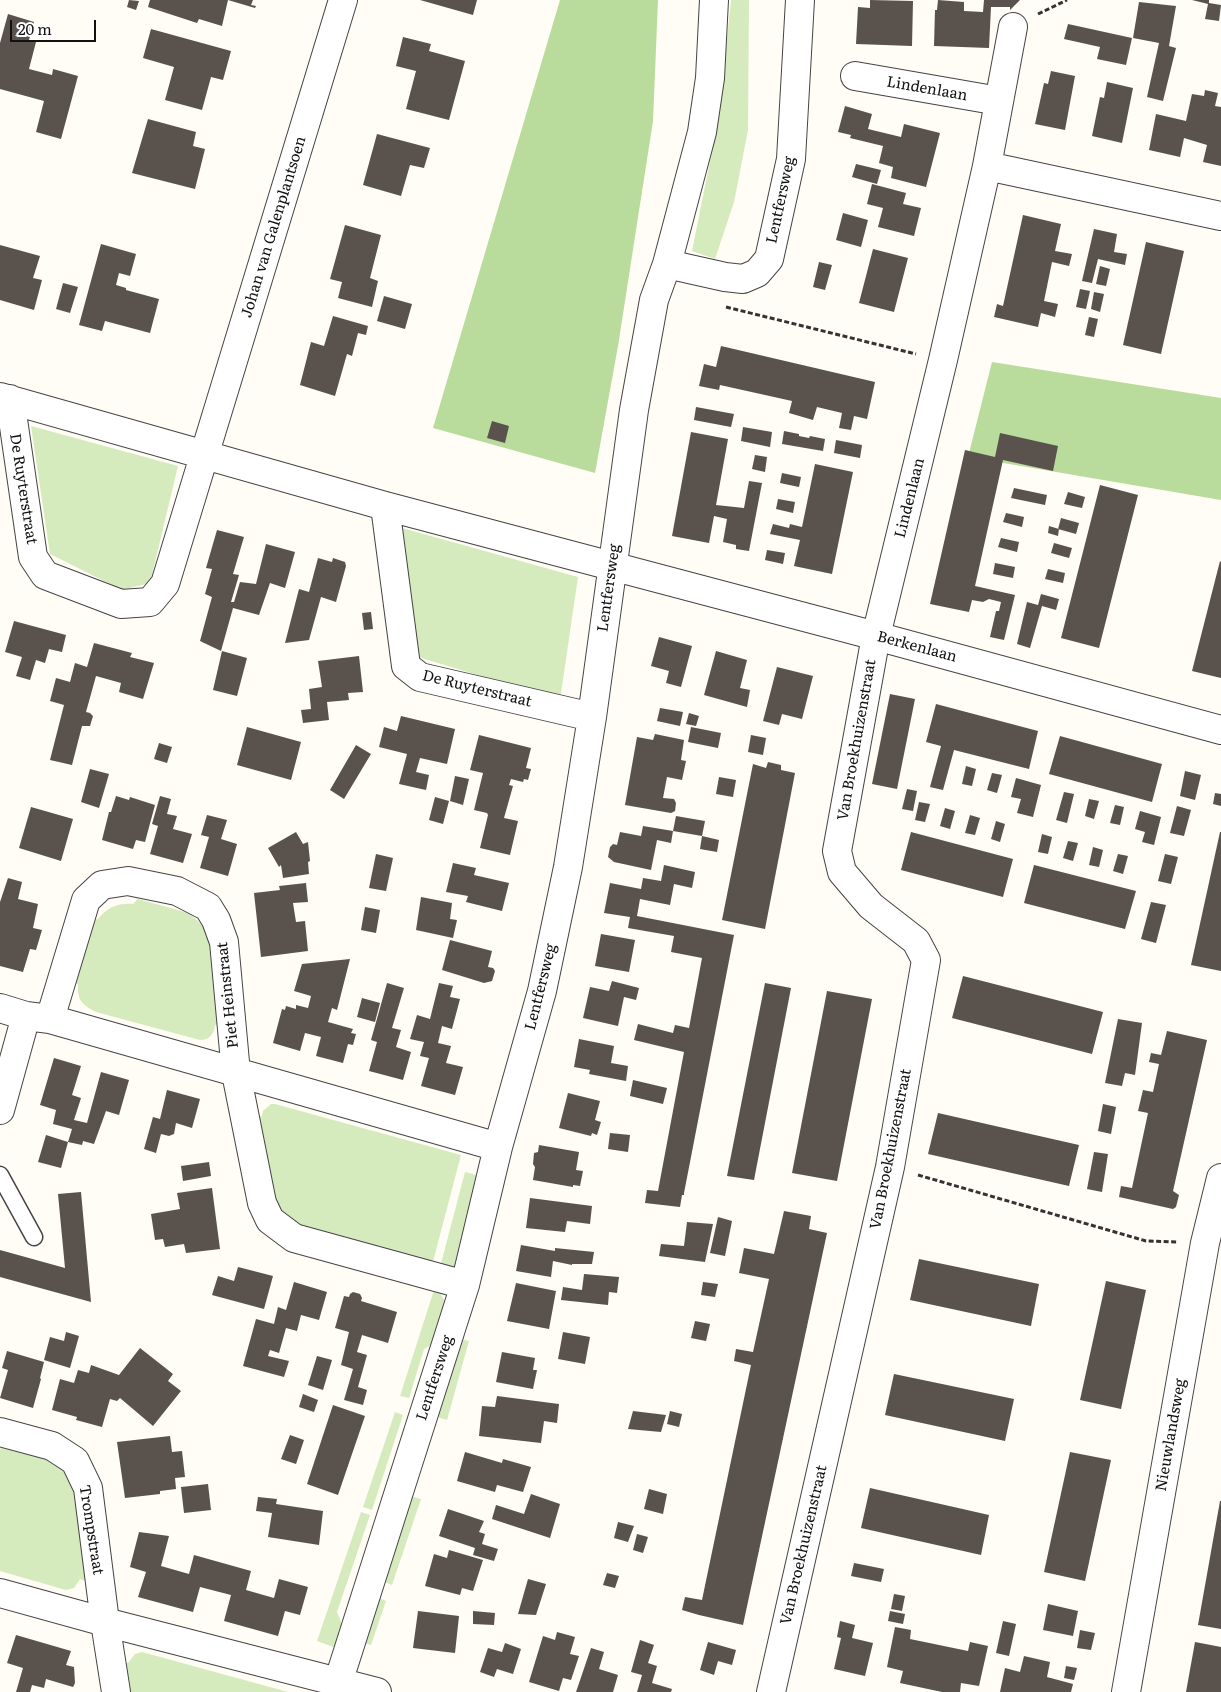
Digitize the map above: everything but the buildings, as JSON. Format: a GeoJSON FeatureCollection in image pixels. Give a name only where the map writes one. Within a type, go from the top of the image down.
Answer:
{"type":"FeatureCollection","features":[{"type":"Feature","properties":{"kind":"street","name":"Johan van Galenplantsoen"},"geometry":{"type":"LineString","coordinates":[[205,454],[342,0]]}},
{"type":"Feature","properties":{"kind":"street","name":"Lentfersweg"},"geometry":{"type":"LineString","coordinates":[[337,1687],[465,1285],[498,1147],[542,991],[568,867],[592,717],[634,410],[654,300],[667,264],[702,132],[710,78],[714,0]]}},
{"type":"Feature","properties":{"kind":"street","name":"Lentfersweg"},"geometry":{"type":"LineString","coordinates":[[667,264],[725,277],[743,279],[757,273],[769,259],[791,159],[800,0]]}},
{"type":"Feature","properties":{"kind":"street","name":"Lindenlaan"},"geometry":{"type":"LineString","coordinates":[[876,636],[944,360],[986,166],[1013,27]]}},
{"type":"Feature","properties":{"kind":"street","name":"Lindenlaan"},"geometry":{"type":"LineString","coordinates":[[855,76],[999,101]]}},
{"type":"Feature","properties":{"kind":"street"},"geometry":{"type":"LineString","coordinates":[[986,166],[1221,216]]}},
{"type":"Feature","properties":{"kind":"street","name":"De Ruyterstraat"},"geometry":{"type":"LineString","coordinates":[[205,454],[165,584],[150,602],[121,604],[45,575],[33,557],[5,398],[205,454],[386,506],[612,566]]}},
{"type":"Feature","properties":{"kind":"street","name":"De Ruyterstraat"},"geometry":{"type":"LineString","coordinates":[[386,506],[406,666],[420,677],[592,717]]}},
{"type":"Feature","properties":{"kind":"street","name":"Berkenlaan"},"geometry":{"type":"LineString","coordinates":[[612,566],[1221,730]]}},
{"type":"Feature","properties":{"kind":"street","name":"Van Broekhuizenstraat"},"geometry":{"type":"LineString","coordinates":[[771,1692],[890,1167],[926,960],[916,941],[871,906],[842,872],[837,851],[876,636]]}},
{"type":"Feature","properties":{"kind":"street","name":"Piet Heinstraat"},"geometry":{"type":"LineString","coordinates":[[0,1110],[86,900],[102,886],[128,881],[177,891],[208,907],[216,920],[224,942],[236,1073],[262,1204],[270,1220],[294,1238],[465,1285]]}},
{"type":"Feature","properties":{"kind":"street","name":"Piet Heinstraat"},"geometry":{"type":"LineString","coordinates":[[0,1008],[38,1017],[498,1147]]}},
{"type":"Feature","properties":{"kind":"street","name":"Nieuwlandsweg"},"geometry":{"type":"LineString","coordinates":[[1126,1692],[1213,1244],[1221,1178]]}},
{"type":"Feature","properties":{"kind":"street","name":"Trompstraat"},"geometry":{"type":"LineString","coordinates":[[0,1432],[52,1446],[75,1461],[88,1488],[104,1622],[116,1692]]}},
{"type":"Feature","properties":{"kind":"street"},"geometry":{"type":"LineString","coordinates":[[0,1593],[337,1687],[377,1692]]}},
{"type":"Feature","properties":{"kind":"lane"},"geometry":{"type":"LineString","coordinates":[[0,1176],[34,1237]]}},
{"type":"Feature","properties":{"kind":"path"},"geometry":{"type":"LineString","coordinates":[[725,277],[726,308],[944,360]]}},
{"type":"Feature","properties":{"kind":"path"},"geometry":{"type":"LineString","coordinates":[[890,1167],[1146,1241],[1213,1244]]}},
{"type":"Feature","properties":{"kind":"green space"},"geometry":{"type":"Polygon","coordinates":[[[560,0],[658,0],[653,121],[618,346],[595,473],[433,428],[560,0]]]}},
{"type":"Feature","properties":{"kind":"green space"},"geometry":{"type":"Polygon","coordinates":[[[731,0],[749,0],[748,130],[734,202],[715,259],[692,251],[719,116],[731,0]]]}},
{"type":"Feature","properties":{"kind":"green space"},"geometry":{"type":"Polygon","coordinates":[[[992,362],[1221,398],[1221,500],[968,457],[992,362]]]}},
{"type":"Feature","properties":{"kind":"green space"},"geometry":{"type":"Polygon","coordinates":[[[31,426],[178,466],[150,583],[122,590],[50,554],[31,426]]]}},
{"type":"Feature","properties":{"kind":"green space"},"geometry":{"type":"Polygon","coordinates":[[[402,528],[578,577],[560,700],[418,657],[402,528]]]}},
{"type":"Feature","properties":{"kind":"green space"},"geometry":{"type":"Polygon","coordinates":[[[138,899],[189,914],[200,923],[210,938],[222,1024],[215,1025],[212,1034],[206,1039],[200,1040],[96,1012],[82,1002],[78,984],[71,983],[89,920],[98,919],[106,911],[114,907],[123,904],[133,904],[138,899]]]}},
{"type":"Feature","properties":{"kind":"green space"},"geometry":{"type":"Polygon","coordinates":[[[271,1104],[461,1155],[430,1273],[276,1219],[254,1117],[262,1116],[263,1111],[271,1104]]]}},
{"type":"Feature","properties":{"kind":"green space"},"geometry":{"type":"Polygon","coordinates":[[[465,1172],[480,1176],[457,1265],[454,1270],[438,1275],[465,1172]]]}},
{"type":"Feature","properties":{"kind":"green space"},"geometry":{"type":"Polygon","coordinates":[[[434,1290],[440,1293],[446,1303],[437,1341],[424,1349],[409,1398],[400,1396],[434,1290]]]}},
{"type":"Feature","properties":{"kind":"green space"},"geometry":{"type":"Polygon","coordinates":[[[461,1339],[469,1341],[447,1420],[437,1417],[461,1339]]]}},
{"type":"Feature","properties":{"kind":"green space"},"geometry":{"type":"Polygon","coordinates":[[[395,1412],[403,1415],[372,1510],[363,1507],[395,1412]]]}},
{"type":"Feature","properties":{"kind":"green space"},"geometry":{"type":"Polygon","coordinates":[[[4,1446],[57,1462],[71,1475],[76,1485],[88,1582],[80,1579],[74,1588],[66,1590],[0,1571],[0,1449],[4,1446]]]}},
{"type":"Feature","properties":{"kind":"green space"},"geometry":{"type":"Polygon","coordinates":[[[411,1496],[421,1499],[392,1585],[382,1581],[411,1496]]]}},
{"type":"Feature","properties":{"kind":"green space"},"geometry":{"type":"Polygon","coordinates":[[[361,1512],[370,1515],[337,1612],[343,1627],[336,1648],[317,1641],[361,1512]]]}},
{"type":"Feature","properties":{"kind":"green space"},"geometry":{"type":"Polygon","coordinates":[[[377,1597],[386,1601],[371,1645],[361,1642],[377,1597]]]}},
{"type":"Feature","properties":{"kind":"green space"},"geometry":{"type":"Polygon","coordinates":[[[142,1652],[288,1692],[123,1692],[120,1662],[128,1663],[135,1654],[142,1652]]]}}]}
